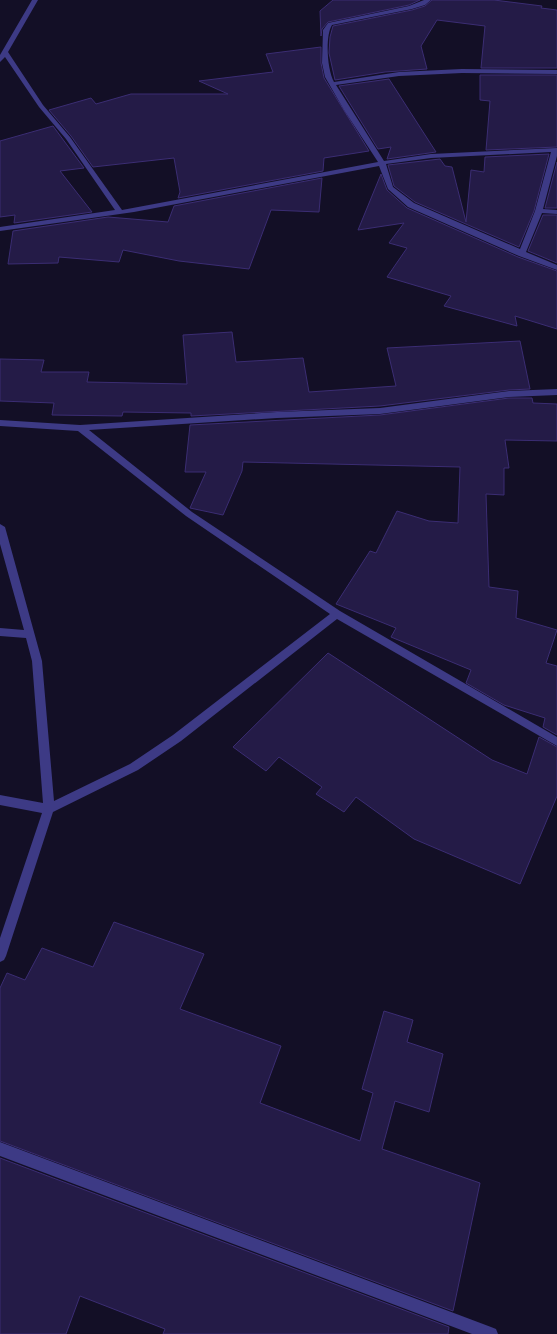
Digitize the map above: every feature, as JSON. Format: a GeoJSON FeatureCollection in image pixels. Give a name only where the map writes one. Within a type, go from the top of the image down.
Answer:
{"type":"FeatureCollection","features":[{"type":"Feature","properties":{"kind":"street"},"geometry":{"type":"LineString","coordinates":[[0,60],[35,0]]}},
{"type":"Feature","properties":{"kind":"street"},"geometry":{"type":"LineString","coordinates":[[428,0],[423,4],[410,8],[337,21],[330,24],[326,30],[325,63],[332,84],[382,163],[390,188],[397,196],[411,205],[557,268]]}},
{"type":"Feature","properties":{"kind":"street"},"geometry":{"type":"LineString","coordinates":[[5,53],[41,106],[68,138],[120,212]]}},
{"type":"Feature","properties":{"kind":"street"},"geometry":{"type":"LineString","coordinates":[[332,84],[399,74],[462,71],[557,72]]}},
{"type":"Feature","properties":{"kind":"street"},"geometry":{"type":"LineString","coordinates":[[0,229],[120,212],[382,163],[431,156],[556,150],[538,211],[522,254]]}},
{"type":"Feature","properties":{"kind":"street"},"geometry":{"type":"LineString","coordinates":[[538,211],[557,212]]}},
{"type":"Feature","properties":{"kind":"street"},"geometry":{"type":"LineString","coordinates":[[0,423],[80,428],[277,415],[380,411],[509,394],[557,392]]}},
{"type":"Feature","properties":{"kind":"street"},"geometry":{"type":"LineString","coordinates":[[80,428],[189,514],[337,614],[557,742]]}},
{"type":"Feature","properties":{"kind":"street"},"geometry":{"type":"LineString","coordinates":[[0,527],[37,661],[49,809],[0,956]]}},
{"type":"Feature","properties":{"kind":"street"},"geometry":{"type":"LineString","coordinates":[[0,800],[49,809],[134,767],[177,738],[337,614]]}},
{"type":"Feature","properties":{"kind":"street"},"geometry":{"type":"LineString","coordinates":[[0,632],[30,635]]}},
{"type":"Feature","properties":{"kind":"street"},"geometry":{"type":"LineString","coordinates":[[0,1149],[492,1334]]}},
{"type":"Feature","properties":{"kind":"building"},"geometry":{"type":"Polygon","coordinates":[[[333,0],[420,0],[409,5],[328,22],[322,29],[321,36],[320,11],[333,0]]]}},
{"type":"Feature","properties":{"kind":"building"},"geometry":{"type":"Polygon","coordinates":[[[432,0],[494,0],[542,6],[541,8],[557,10],[557,68],[481,68],[485,26],[437,20],[421,46],[427,69],[385,72],[335,80],[329,53],[330,37],[333,26],[412,10],[425,6],[432,0]]]}},
{"type":"Feature","properties":{"kind":"building"},"geometry":{"type":"Polygon","coordinates":[[[321,47],[321,63],[324,78],[369,151],[324,158],[323,171],[178,198],[180,192],[174,158],[93,167],[71,136],[49,110],[91,98],[96,104],[131,94],[228,94],[199,81],[273,72],[266,54],[321,47]]]}},
{"type":"Feature","properties":{"kind":"building"},"geometry":{"type":"Polygon","coordinates":[[[480,75],[557,75],[557,147],[486,150],[490,101],[480,100],[480,75]]]}},
{"type":"Feature","properties":{"kind":"building"},"geometry":{"type":"Polygon","coordinates":[[[389,79],[436,152],[387,159],[391,147],[378,149],[339,86],[389,79]]]}},
{"type":"Feature","properties":{"kind":"building"},"geometry":{"type":"Polygon","coordinates":[[[53,126],[84,168],[60,171],[92,212],[14,223],[15,215],[0,217],[0,141],[53,126]]]}},
{"type":"Feature","properties":{"kind":"building"},"geometry":{"type":"Polygon","coordinates":[[[549,154],[534,211],[519,247],[415,202],[394,186],[388,165],[440,159],[445,166],[452,167],[466,222],[471,170],[484,172],[485,157],[549,154]]]}},
{"type":"Feature","properties":{"kind":"building"},"geometry":{"type":"Polygon","coordinates":[[[557,162],[557,208],[545,208],[557,162]]]}},
{"type":"Feature","properties":{"kind":"building"},"geometry":{"type":"Polygon","coordinates":[[[381,174],[387,190],[407,208],[518,257],[557,271],[557,329],[515,316],[517,326],[444,306],[451,296],[387,277],[407,248],[389,243],[404,223],[358,230],[381,174]]]}},
{"type":"Feature","properties":{"kind":"building"},"geometry":{"type":"Polygon","coordinates":[[[322,178],[319,212],[271,210],[249,269],[179,261],[123,250],[119,262],[59,257],[58,263],[8,264],[13,231],[108,217],[168,222],[174,206],[322,178]]]}},
{"type":"Feature","properties":{"kind":"building"},"geometry":{"type":"Polygon","coordinates":[[[543,215],[557,215],[557,263],[528,251],[543,215]]]}},
{"type":"Feature","properties":{"kind":"building"},"geometry":{"type":"Polygon","coordinates":[[[232,332],[236,362],[303,358],[309,392],[396,386],[387,348],[520,341],[530,389],[509,390],[380,406],[191,416],[191,413],[123,412],[122,416],[52,415],[54,403],[0,401],[0,359],[44,360],[41,372],[89,372],[87,382],[187,384],[183,335],[232,332]]]}},
{"type":"Feature","properties":{"kind":"building"},"geometry":{"type":"Polygon","coordinates":[[[509,398],[532,398],[533,403],[557,404],[557,441],[505,440],[509,468],[504,468],[504,495],[486,494],[489,587],[518,591],[516,618],[557,630],[546,663],[557,666],[557,735],[543,727],[545,718],[504,705],[466,683],[471,670],[391,637],[396,628],[336,604],[370,551],[376,553],[397,511],[429,521],[458,523],[460,467],[243,462],[242,471],[223,515],[190,508],[206,472],[185,472],[190,425],[380,415],[509,398]]]}},
{"type":"Feature","properties":{"kind":"building"},"geometry":{"type":"Polygon","coordinates":[[[328,653],[492,760],[527,774],[539,737],[557,747],[557,796],[520,884],[414,839],[356,797],[344,812],[316,794],[322,787],[279,757],[266,771],[233,747],[328,653]]]}},
{"type":"Feature","properties":{"kind":"building"},"geometry":{"type":"Polygon","coordinates":[[[114,922],[204,954],[180,1009],[281,1046],[260,1103],[360,1141],[373,1093],[362,1089],[384,1011],[413,1020],[407,1042],[443,1054],[429,1112],[395,1101],[382,1149],[480,1183],[453,1311],[0,1141],[0,988],[7,973],[25,980],[42,948],[93,967],[114,922]]]}},
{"type":"Feature","properties":{"kind":"building"},"geometry":{"type":"Polygon","coordinates":[[[0,1158],[449,1327],[448,1334],[163,1334],[165,1329],[80,1296],[66,1334],[0,1334],[0,1158]]]}}]}
